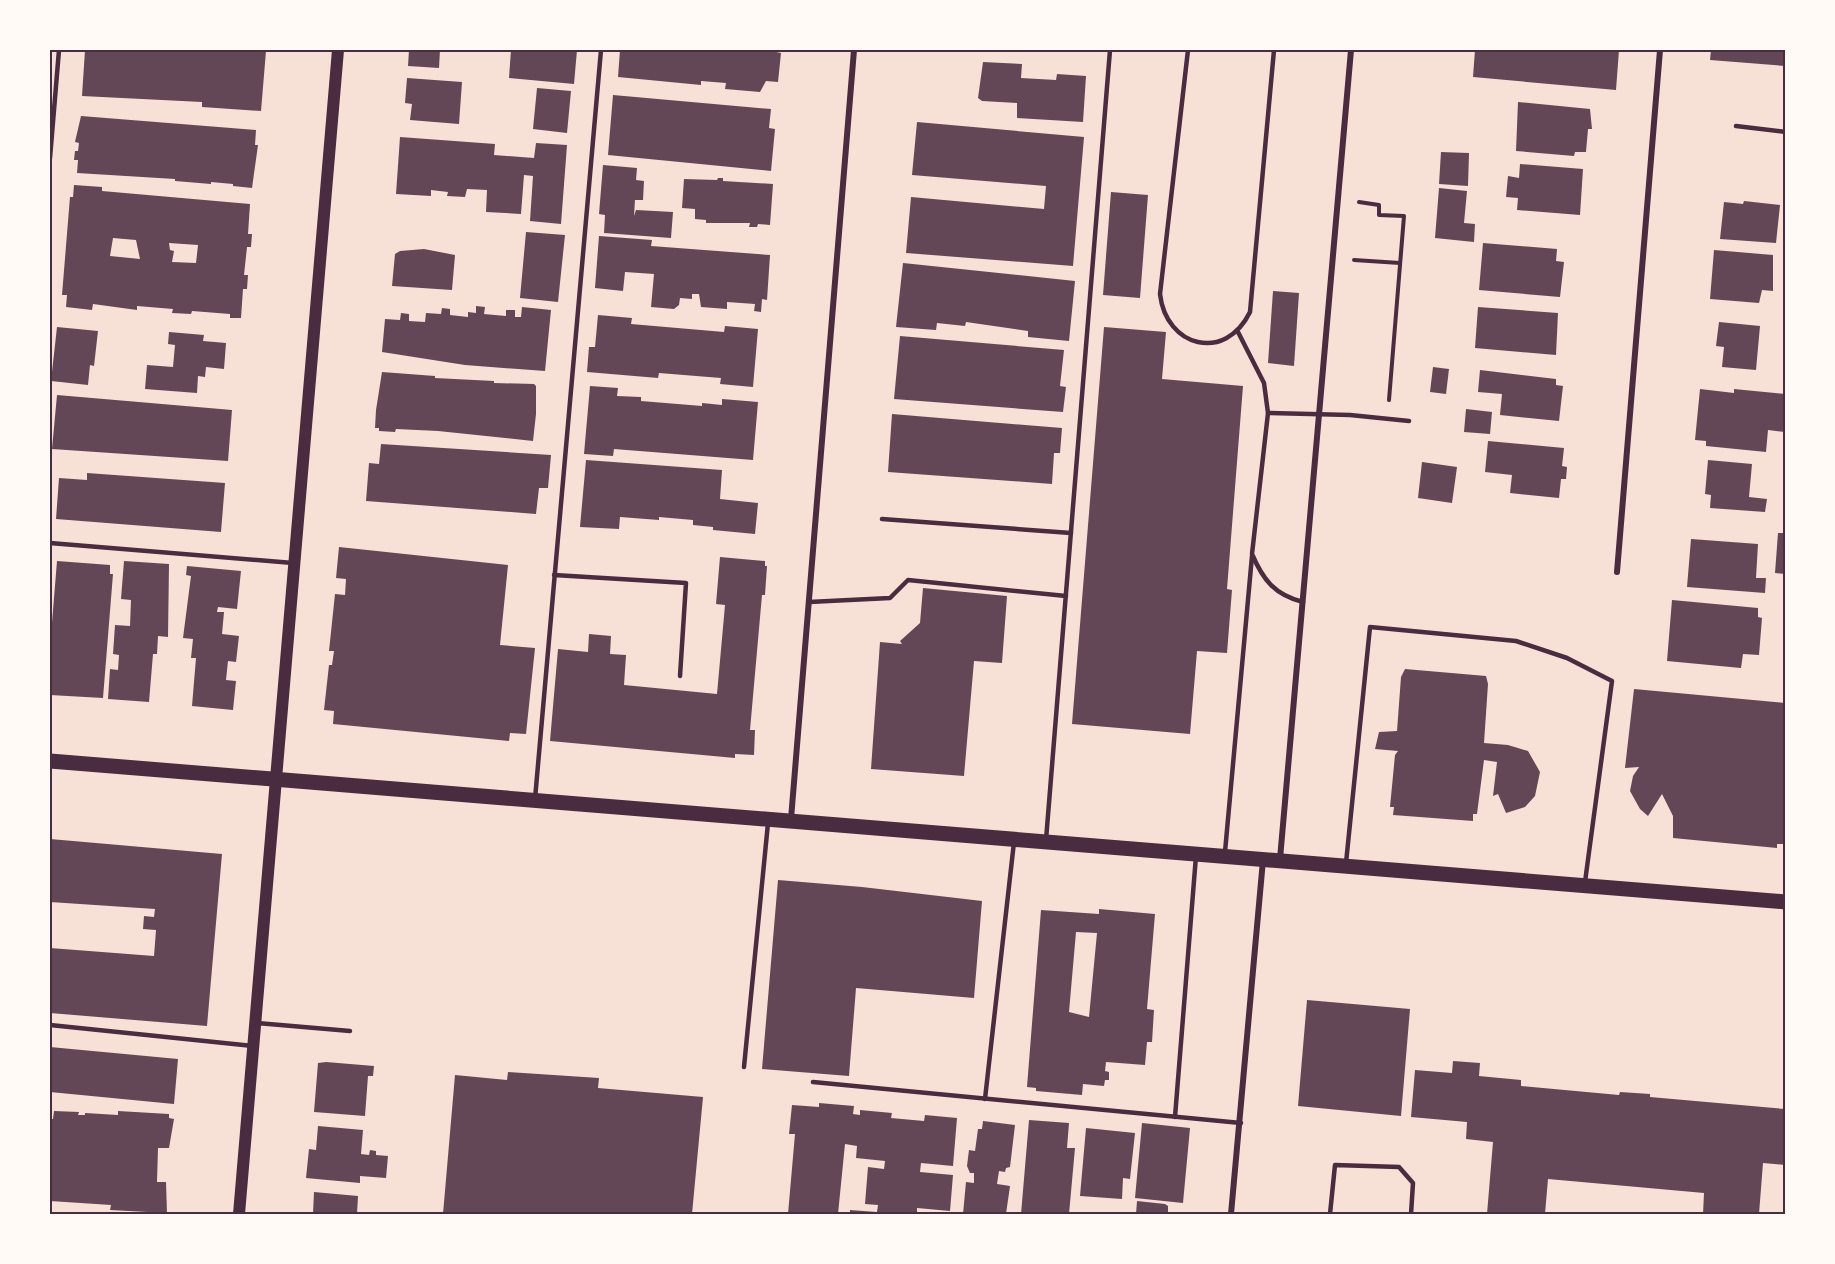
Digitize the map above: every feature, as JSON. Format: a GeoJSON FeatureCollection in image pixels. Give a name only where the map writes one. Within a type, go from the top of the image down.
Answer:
{"type":"FeatureCollection","features":[{"type":"Feature","properties":{"kind":"main road"},"geometry":{"type":"LineString","coordinates":[[239,1215],[338,50]]}},
{"type":"Feature","properties":{"kind":"main road"},"geometry":{"type":"LineString","coordinates":[[50,761],[791,819],[1785,902]]}},
{"type":"Feature","properties":{"kind":"street"},"geometry":{"type":"LineString","coordinates":[[791,819],[854,50]]}},
{"type":"Feature","properties":{"kind":"street"},"geometry":{"type":"LineString","coordinates":[[1280,859],[1351,50]]}},
{"type":"Feature","properties":{"kind":"street"},"geometry":{"type":"LineString","coordinates":[[1617,572],[1660,50]]}},
{"type":"Feature","properties":{"kind":"street"},"geometry":{"type":"LineString","coordinates":[[1232,1215],[1263,859]]}},
{"type":"Feature","properties":{"kind":"lane"},"geometry":{"type":"LineString","coordinates":[[50,158],[58,50]]}},
{"type":"Feature","properties":{"kind":"lane"},"geometry":{"type":"LineString","coordinates":[[535,799],[601,50]]}},
{"type":"Feature","properties":{"kind":"lane"},"geometry":{"type":"LineString","coordinates":[[1046,840],[1110,50]]}},
{"type":"Feature","properties":{"kind":"lane"},"geometry":{"type":"LineString","coordinates":[[1188,50],[1160,294],[1161,306],[1172,328],[1193,341],[1206,343],[1225,340],[1238,332],[1250,312],[1274,50]]}},
{"type":"Feature","properties":{"kind":"lane"},"geometry":{"type":"LineString","coordinates":[[1736,126],[1785,132]]}},
{"type":"Feature","properties":{"kind":"lane"},"geometry":{"type":"LineString","coordinates":[[1225,855],[1252,554],[1268,413],[1264,384],[1238,332]]}},
{"type":"Feature","properties":{"kind":"lane"},"geometry":{"type":"LineString","coordinates":[[1268,413],[1318,414],[1409,421]]}},
{"type":"Feature","properties":{"kind":"lane"},"geometry":{"type":"LineString","coordinates":[[882,519],[1071,533]]}},
{"type":"Feature","properties":{"kind":"lane"},"geometry":{"type":"LineString","coordinates":[[50,543],[296,563]]}},
{"type":"Feature","properties":{"kind":"lane"},"geometry":{"type":"LineString","coordinates":[[1252,554],[1260,573],[1272,587],[1282,596],[1303,602]]}},
{"type":"Feature","properties":{"kind":"lane"},"geometry":{"type":"LineString","coordinates":[[554,575],[686,583],[680,676]]}},
{"type":"Feature","properties":{"kind":"lane"},"geometry":{"type":"LineString","coordinates":[[809,602],[890,598],[908,580],[1066,596]]}},
{"type":"Feature","properties":{"kind":"lane"},"geometry":{"type":"LineString","coordinates":[[1346,865],[1370,627],[1516,641],[1567,658],[1612,681],[1585,885]]}},
{"type":"Feature","properties":{"kind":"lane"},"geometry":{"type":"LineString","coordinates":[[744,1067],[769,818]]}},
{"type":"Feature","properties":{"kind":"lane"},"geometry":{"type":"LineString","coordinates":[[985,1099],[1014,838]]}},
{"type":"Feature","properties":{"kind":"lane"},"geometry":{"type":"LineString","coordinates":[[1175,1117],[1197,852]]}},
{"type":"Feature","properties":{"kind":"lane"},"geometry":{"type":"LineString","coordinates":[[255,1023],[350,1031]]}},
{"type":"Feature","properties":{"kind":"lane"},"geometry":{"type":"LineString","coordinates":[[50,1025],[253,1046]]}},
{"type":"Feature","properties":{"kind":"lane"},"geometry":{"type":"LineString","coordinates":[[813,1082],[1241,1124]]}},
{"type":"Feature","properties":{"kind":"lane"},"geometry":{"type":"LineString","coordinates":[[1330,1215],[1335,1165],[1399,1167],[1413,1183],[1411,1215]]}},
{"type":"Feature","properties":{"kind":"path"},"geometry":{"type":"LineString","coordinates":[[1359,202],[1379,205],[1379,215],[1404,216],[1388,419]]}},
{"type":"Feature","properties":{"kind":"path"},"geometry":{"type":"LineString","coordinates":[[1354,260],[1400,263]]}},
{"type":"Feature","properties":{"kind":"building"},"geometry":{"type":"Polygon","coordinates":[[[85,50],[266,51],[261,111],[202,107],[202,102],[82,96],[85,50]]]}},
{"type":"Feature","properties":{"kind":"building"},"geometry":{"type":"Polygon","coordinates":[[[409,50],[440,50],[439,68],[408,66],[409,50]]]}},
{"type":"Feature","properties":{"kind":"building"},"geometry":{"type":"Polygon","coordinates":[[[511,50],[577,50],[574,84],[509,78],[511,50]]]}},
{"type":"Feature","properties":{"kind":"building"},"geometry":{"type":"Polygon","coordinates":[[[620,50],[767,50],[781,53],[778,82],[766,81],[760,92],[725,89],[726,83],[701,81],[701,85],[618,77],[620,50]]]}},
{"type":"Feature","properties":{"kind":"building"},"geometry":{"type":"Polygon","coordinates":[[[1475,50],[1619,50],[1616,90],[1473,77],[1475,50]]]}},
{"type":"Feature","properties":{"kind":"building"},"geometry":{"type":"Polygon","coordinates":[[[1711,50],[1785,50],[1785,66],[1710,60],[1711,50]]]}},
{"type":"Feature","properties":{"kind":"building"},"geometry":{"type":"Polygon","coordinates":[[[983,62],[1022,64],[1021,78],[1056,80],[1057,74],[1086,76],[1083,122],[1017,118],[1017,103],[982,101],[978,98],[983,62]]]}},
{"type":"Feature","properties":{"kind":"building"},"geometry":{"type":"Polygon","coordinates":[[[407,78],[462,82],[459,124],[410,120],[412,104],[405,103],[407,78]]]}},
{"type":"Feature","properties":{"kind":"building"},"geometry":{"type":"Polygon","coordinates":[[[537,88],[571,91],[567,133],[533,129],[537,88]]]}},
{"type":"Feature","properties":{"kind":"building"},"geometry":{"type":"Polygon","coordinates":[[[613,95],[771,109],[769,128],[775,129],[771,171],[608,155],[613,95]]]}},
{"type":"Feature","properties":{"kind":"building"},"geometry":{"type":"Polygon","coordinates":[[[1518,102],[1590,109],[1592,129],[1588,129],[1586,152],[1575,152],[1574,156],[1516,151],[1518,102]]]}},
{"type":"Feature","properties":{"kind":"building"},"geometry":{"type":"Polygon","coordinates":[[[81,116],[256,130],[255,145],[258,145],[252,188],[211,182],[211,184],[175,181],[175,179],[77,173],[78,160],[74,160],[79,143],[75,142],[81,116]]]}},
{"type":"Feature","properties":{"kind":"building"},"geometry":{"type":"Polygon","coordinates":[[[917,122],[1084,137],[1073,266],[906,253],[911,197],[1044,209],[1046,186],[912,175],[917,122]]]}},
{"type":"Feature","properties":{"kind":"building"},"geometry":{"type":"Polygon","coordinates":[[[400,137],[495,144],[494,155],[534,158],[536,143],[567,145],[561,224],[530,221],[533,176],[524,175],[521,214],[486,212],[487,190],[467,189],[465,197],[447,196],[448,192],[431,190],[431,196],[396,194],[400,137]]]}},
{"type":"Feature","properties":{"kind":"building"},"geometry":{"type":"Polygon","coordinates":[[[1441,152],[1469,153],[1468,186],[1439,184],[1441,152]]]}},
{"type":"Feature","properties":{"kind":"building"},"geometry":{"type":"Polygon","coordinates":[[[1520,164],[1583,169],[1580,215],[1517,210],[1518,198],[1506,197],[1508,176],[1519,178],[1520,164]]]}},
{"type":"Feature","properties":{"kind":"building"},"geometry":{"type":"Polygon","coordinates":[[[603,165],[637,168],[636,180],[644,181],[643,200],[635,200],[634,216],[636,210],[673,212],[671,238],[604,233],[605,215],[599,214],[603,165]]]}},
{"type":"Feature","properties":{"kind":"building"},"geometry":{"type":"Polygon","coordinates":[[[723,178],[723,181],[773,184],[770,225],[758,224],[757,227],[749,227],[750,223],[706,223],[706,220],[695,219],[695,209],[682,208],[684,179],[717,180],[723,178]]]}},
{"type":"Feature","properties":{"kind":"building"},"geometry":{"type":"Polygon","coordinates":[[[74,185],[102,187],[102,191],[250,204],[248,234],[252,234],[251,247],[247,247],[244,275],[248,275],[247,289],[243,289],[241,318],[230,318],[230,314],[192,311],[191,314],[172,313],[173,309],[137,306],[137,310],[93,304],[92,310],[66,307],[67,295],[62,295],[70,197],[73,197],[74,185]],[[113,238],[110,256],[140,259],[136,240],[113,238]],[[169,243],[170,250],[174,251],[172,262],[196,263],[198,245],[169,243]]]}},
{"type":"Feature","properties":{"kind":"building"},"geometry":{"type":"Polygon","coordinates":[[[1439,188],[1467,191],[1464,223],[1475,224],[1474,242],[1435,238],[1439,188]]]}},
{"type":"Feature","properties":{"kind":"building"},"geometry":{"type":"Polygon","coordinates":[[[1111,192],[1148,195],[1140,298],[1103,295],[1111,192]]]}},
{"type":"Feature","properties":{"kind":"building"},"geometry":{"type":"Polygon","coordinates":[[[1744,201],[1780,205],[1776,243],[1720,239],[1724,202],[1743,204],[1744,201]]]}},
{"type":"Feature","properties":{"kind":"building"},"geometry":{"type":"Polygon","coordinates":[[[526,232],[565,235],[558,302],[520,298],[526,232]]]}},
{"type":"Feature","properties":{"kind":"building"},"geometry":{"type":"Polygon","coordinates":[[[599,236],[652,240],[651,246],[770,255],[767,300],[762,299],[761,312],[754,311],[755,304],[727,302],[727,309],[701,307],[699,294],[692,294],[692,299],[680,298],[679,305],[674,309],[651,307],[654,274],[625,272],[623,291],[595,288],[599,236]]]}},
{"type":"Feature","properties":{"kind":"building"},"geometry":{"type":"Polygon","coordinates":[[[1483,243],[1557,249],[1556,261],[1564,262],[1560,297],[1479,290],[1483,243]]]}},
{"type":"Feature","properties":{"kind":"building"},"geometry":{"type":"Polygon","coordinates":[[[424,249],[455,255],[452,290],[392,286],[395,254],[400,251],[424,249]]]}},
{"type":"Feature","properties":{"kind":"building"},"geometry":{"type":"Polygon","coordinates":[[[1714,250],[1773,255],[1773,291],[1762,290],[1759,303],[1710,299],[1714,250]]]}},
{"type":"Feature","properties":{"kind":"building"},"geometry":{"type":"Polygon","coordinates":[[[903,263],[1075,281],[1069,341],[1028,337],[1028,331],[966,322],[965,326],[937,323],[936,330],[896,327],[903,263]]]}},
{"type":"Feature","properties":{"kind":"building"},"geometry":{"type":"Polygon","coordinates":[[[1273,291],[1299,293],[1294,366],[1268,363],[1273,291]]]}},
{"type":"Feature","properties":{"kind":"building"},"geometry":{"type":"Polygon","coordinates":[[[476,306],[485,307],[484,314],[506,316],[506,310],[515,310],[515,317],[521,317],[522,307],[551,310],[545,371],[465,365],[382,352],[385,319],[400,320],[401,313],[409,314],[409,321],[425,322],[426,313],[441,314],[442,308],[450,309],[450,315],[468,317],[468,312],[476,313],[476,306]]]}},
{"type":"Feature","properties":{"kind":"building"},"geometry":{"type":"Polygon","coordinates":[[[1478,307],[1558,313],[1556,355],[1475,348],[1478,307]]]}},
{"type":"Feature","properties":{"kind":"building"},"geometry":{"type":"Polygon","coordinates":[[[598,315],[632,318],[631,324],[724,332],[725,326],[758,329],[753,387],[720,384],[721,378],[659,373],[658,378],[587,372],[589,347],[595,347],[598,315]]]}},
{"type":"Feature","properties":{"kind":"building"},"geometry":{"type":"Polygon","coordinates":[[[1719,322],[1760,326],[1756,370],[1722,367],[1724,347],[1716,346],[1719,322]]]}},
{"type":"Feature","properties":{"kind":"building"},"geometry":{"type":"Polygon","coordinates":[[[57,327],[98,331],[94,366],[90,365],[88,385],[51,381],[57,327]]]}},
{"type":"Feature","properties":{"kind":"building"},"geometry":{"type":"Polygon","coordinates":[[[1104,327],[1166,332],[1162,379],[1243,386],[1227,589],[1232,590],[1227,653],[1197,651],[1190,734],[1072,724],[1104,327]]]}},
{"type":"Feature","properties":{"kind":"building"},"geometry":{"type":"Polygon","coordinates":[[[169,332],[204,335],[203,341],[226,343],[224,369],[206,367],[205,377],[198,376],[197,393],[145,389],[147,365],[173,367],[175,345],[168,344],[169,332]]]}},
{"type":"Feature","properties":{"kind":"building"},"geometry":{"type":"Polygon","coordinates":[[[900,336],[1064,350],[1060,386],[1066,387],[1063,412],[894,399],[900,336]]]}},
{"type":"Feature","properties":{"kind":"building"},"geometry":{"type":"Polygon","coordinates":[[[1433,367],[1449,369],[1446,394],[1430,392],[1433,367]]]}},
{"type":"Feature","properties":{"kind":"building"},"geometry":{"type":"Polygon","coordinates":[[[1480,370],[1556,379],[1556,385],[1563,386],[1559,421],[1500,415],[1502,394],[1478,392],[1480,370]]]}},
{"type":"Feature","properties":{"kind":"building"},"geometry":{"type":"Polygon","coordinates":[[[382,372],[494,381],[494,383],[534,384],[536,386],[536,414],[533,441],[438,431],[396,429],[395,432],[379,431],[379,428],[375,428],[382,372]]]}},
{"type":"Feature","properties":{"kind":"building"},"geometry":{"type":"Polygon","coordinates":[[[590,386],[618,388],[617,396],[641,397],[641,401],[702,406],[702,403],[722,405],[722,399],[758,402],[753,460],[614,449],[613,456],[584,454],[590,386]]]}},
{"type":"Feature","properties":{"kind":"building"},"geometry":{"type":"Polygon","coordinates":[[[1700,389],[1734,393],[1734,389],[1785,394],[1785,432],[1768,430],[1766,452],[1706,446],[1706,441],[1695,440],[1700,389]]]}},
{"type":"Feature","properties":{"kind":"building"},"geometry":{"type":"Polygon","coordinates":[[[57,395],[232,410],[228,461],[52,449],[57,395]]]}},
{"type":"Feature","properties":{"kind":"building"},"geometry":{"type":"Polygon","coordinates":[[[1466,409],[1492,412],[1490,434],[1464,432],[1466,409]]]}},
{"type":"Feature","properties":{"kind":"building"},"geometry":{"type":"Polygon","coordinates":[[[892,414],[1062,428],[1060,453],[1054,453],[1052,484],[888,472],[892,414]]]}},
{"type":"Feature","properties":{"kind":"building"},"geometry":{"type":"Polygon","coordinates":[[[1488,441],[1564,448],[1562,466],[1567,467],[1566,479],[1561,479],[1559,498],[1510,493],[1512,475],[1485,472],[1488,441]]]}},
{"type":"Feature","properties":{"kind":"building"},"geometry":{"type":"Polygon","coordinates":[[[381,444],[551,455],[548,488],[539,488],[536,514],[366,501],[369,463],[379,464],[381,444]]]}},
{"type":"Feature","properties":{"kind":"building"},"geometry":{"type":"Polygon","coordinates":[[[586,460],[722,470],[720,499],[758,503],[755,534],[713,530],[713,527],[693,525],[693,520],[659,517],[659,520],[620,517],[619,529],[580,527],[586,460]]]}},
{"type":"Feature","properties":{"kind":"building"},"geometry":{"type":"Polygon","coordinates":[[[1708,460],[1752,464],[1749,497],[1767,499],[1765,512],[1710,508],[1711,495],[1705,494],[1708,460]]]}},
{"type":"Feature","properties":{"kind":"building"},"geometry":{"type":"Polygon","coordinates":[[[1422,462],[1457,467],[1452,503],[1418,498],[1422,462]]]}},
{"type":"Feature","properties":{"kind":"building"},"geometry":{"type":"Polygon","coordinates":[[[87,473],[225,483],[221,532],[56,519],[59,478],[87,480],[87,473]]]}},
{"type":"Feature","properties":{"kind":"building"},"geometry":{"type":"Polygon","coordinates":[[[1778,533],[1785,533],[1785,574],[1775,573],[1778,533]]]}},
{"type":"Feature","properties":{"kind":"building"},"geometry":{"type":"Polygon","coordinates":[[[1691,539],[1758,544],[1756,578],[1766,578],[1765,593],[1687,587],[1691,539]]]}},
{"type":"Feature","properties":{"kind":"building"},"geometry":{"type":"Polygon","coordinates":[[[339,547],[508,565],[500,645],[535,648],[526,734],[510,733],[509,741],[333,724],[334,711],[324,710],[329,665],[332,665],[334,651],[329,651],[335,594],[345,595],[346,579],[336,578],[339,547]]]}},
{"type":"Feature","properties":{"kind":"building"},"geometry":{"type":"Polygon","coordinates":[[[720,557],[765,561],[765,566],[767,566],[765,595],[762,595],[750,730],[755,730],[754,755],[735,754],[735,758],[550,741],[558,649],[588,652],[589,634],[611,636],[610,654],[626,655],[624,685],[717,694],[725,605],[716,604],[720,557]]]}},
{"type":"Feature","properties":{"kind":"building"},"geometry":{"type":"Polygon","coordinates":[[[57,561],[110,565],[110,574],[113,574],[103,698],[50,695],[50,647],[57,561]]]}},
{"type":"Feature","properties":{"kind":"building"},"geometry":{"type":"Polygon","coordinates":[[[124,561],[169,564],[168,637],[158,636],[157,654],[153,654],[149,702],[108,699],[110,669],[118,670],[119,655],[113,654],[115,625],[130,626],[131,600],[121,599],[124,561]]]}},
{"type":"Feature","properties":{"kind":"building"},"geometry":{"type":"Polygon","coordinates":[[[187,566],[241,571],[237,609],[218,607],[217,612],[224,612],[222,634],[239,636],[236,662],[228,661],[226,680],[236,681],[233,710],[192,706],[196,658],[191,658],[193,639],[183,638],[191,576],[186,575],[187,566]]]}},
{"type":"Feature","properties":{"kind":"building"},"geometry":{"type":"Polygon","coordinates":[[[923,588],[1007,596],[1002,663],[974,661],[964,776],[871,769],[880,642],[902,644],[900,641],[920,623],[923,588]]]}},
{"type":"Feature","properties":{"kind":"building"},"geometry":{"type":"Polygon","coordinates":[[[1672,600],[1758,608],[1758,617],[1762,618],[1759,655],[1743,654],[1741,668],[1667,661],[1672,600]]]}},
{"type":"Feature","properties":{"kind":"building"},"geometry":{"type":"Polygon","coordinates":[[[1405,669],[1486,676],[1488,684],[1484,743],[1508,745],[1528,751],[1540,772],[1535,796],[1525,807],[1506,813],[1498,794],[1493,796],[1497,762],[1484,760],[1477,814],[1473,814],[1473,821],[1393,815],[1394,807],[1390,807],[1395,755],[1398,751],[1375,749],[1379,732],[1397,731],[1401,677],[1405,669]]]}},
{"type":"Feature","properties":{"kind":"building"},"geometry":{"type":"Polygon","coordinates":[[[1634,689],[1785,703],[1785,844],[1777,844],[1777,848],[1673,838],[1673,816],[1662,794],[1648,816],[1640,809],[1630,791],[1633,776],[1639,767],[1625,768],[1634,689]]]}},
{"type":"Feature","properties":{"kind":"building"},"geometry":{"type":"Polygon","coordinates":[[[50,839],[222,854],[207,1026],[50,1013],[50,948],[154,956],[156,930],[143,929],[144,916],[154,917],[155,909],[50,902],[50,839]]]}},
{"type":"Feature","properties":{"kind":"building"},"geometry":{"type":"Polygon","coordinates":[[[778,880],[982,901],[974,998],[856,988],[849,1076],[762,1069],[778,880]]]}},
{"type":"Feature","properties":{"kind":"building"},"geometry":{"type":"Polygon","coordinates":[[[1099,909],[1155,914],[1147,1009],[1154,1010],[1152,1042],[1147,1042],[1145,1065],[1106,1062],[1105,1071],[1109,1072],[1109,1080],[1105,1080],[1104,1086],[1083,1084],[1082,1095],[1036,1091],[1036,1088],[1027,1087],[1041,910],[1099,914],[1099,909]],[[1076,932],[1069,1012],[1089,1017],[1097,933],[1076,932]]]}},
{"type":"Feature","properties":{"kind":"building"},"geometry":{"type":"Polygon","coordinates":[[[1307,1000],[1410,1009],[1401,1116],[1298,1106],[1307,1000]]]}},
{"type":"Feature","properties":{"kind":"building"},"geometry":{"type":"Polygon","coordinates":[[[50,1047],[178,1059],[174,1104],[50,1092],[50,1047]]]}},
{"type":"Feature","properties":{"kind":"building"},"geometry":{"type":"Polygon","coordinates":[[[1453,1061],[1480,1063],[1479,1076],[1521,1080],[1521,1086],[1619,1095],[1620,1092],[1650,1094],[1650,1097],[1785,1109],[1785,1165],[1763,1163],[1759,1214],[1703,1214],[1704,1193],[1548,1179],[1545,1214],[1487,1214],[1493,1142],[1466,1139],[1467,1122],[1411,1117],[1415,1070],[1452,1073],[1453,1061]]]}},
{"type":"Feature","properties":{"kind":"building"},"geometry":{"type":"Polygon","coordinates":[[[318,1063],[374,1066],[373,1076],[368,1076],[365,1116],[314,1112],[318,1063]]]}},
{"type":"Feature","properties":{"kind":"building"},"geometry":{"type":"Polygon","coordinates":[[[508,1072],[599,1078],[598,1088],[703,1097],[692,1214],[443,1214],[455,1075],[507,1080],[508,1072]]]}},
{"type":"Feature","properties":{"kind":"building"},"geometry":{"type":"Polygon","coordinates":[[[819,1103],[854,1106],[853,1114],[860,1115],[860,1110],[892,1113],[891,1118],[924,1121],[925,1115],[957,1118],[953,1166],[921,1163],[920,1172],[953,1175],[950,1211],[917,1208],[917,1214],[850,1214],[850,1210],[877,1212],[878,1205],[865,1204],[868,1167],[884,1169],[885,1161],[856,1158],[857,1146],[845,1144],[838,1214],[788,1214],[795,1134],[789,1134],[792,1105],[819,1107],[819,1103]]]}},
{"type":"Feature","properties":{"kind":"building"},"geometry":{"type":"Polygon","coordinates":[[[54,1111],[79,1112],[78,1115],[85,1115],[85,1113],[118,1115],[118,1111],[169,1114],[169,1118],[174,1119],[169,1148],[158,1148],[157,1182],[166,1182],[167,1213],[110,1210],[111,1205],[50,1201],[50,1119],[53,1119],[54,1111]]]}},
{"type":"Feature","properties":{"kind":"building"},"geometry":{"type":"Polygon","coordinates":[[[1029,1120],[1069,1123],[1067,1148],[1075,1148],[1069,1214],[1021,1214],[1029,1120]]]}},
{"type":"Feature","properties":{"kind":"building"},"geometry":{"type":"Polygon","coordinates":[[[983,1121],[1015,1125],[1010,1167],[1006,1168],[1005,1172],[999,1171],[997,1184],[1010,1186],[1006,1214],[963,1214],[966,1182],[974,1183],[974,1173],[970,1173],[967,1166],[969,1150],[975,1151],[978,1129],[982,1129],[983,1121]]]}},
{"type":"Feature","properties":{"kind":"building"},"geometry":{"type":"Polygon","coordinates":[[[1142,1123],[1190,1128],[1183,1203],[1135,1198],[1142,1123]]]}},
{"type":"Feature","properties":{"kind":"building"},"geometry":{"type":"Polygon","coordinates":[[[318,1126],[363,1130],[361,1154],[369,1155],[370,1150],[376,1151],[376,1155],[388,1156],[386,1178],[360,1176],[360,1183],[306,1178],[309,1149],[316,1150],[318,1126]]]}},
{"type":"Feature","properties":{"kind":"building"},"geometry":{"type":"Polygon","coordinates":[[[1086,1128],[1135,1133],[1130,1179],[1123,1178],[1122,1199],[1080,1196],[1086,1128]]]}},
{"type":"Feature","properties":{"kind":"building"},"geometry":{"type":"Polygon","coordinates":[[[314,1192],[358,1196],[357,1214],[313,1214],[314,1192]]]}},
{"type":"Feature","properties":{"kind":"building"},"geometry":{"type":"Polygon","coordinates":[[[1137,1201],[1165,1204],[1168,1206],[1168,1214],[1136,1214],[1137,1201]]]}}]}
